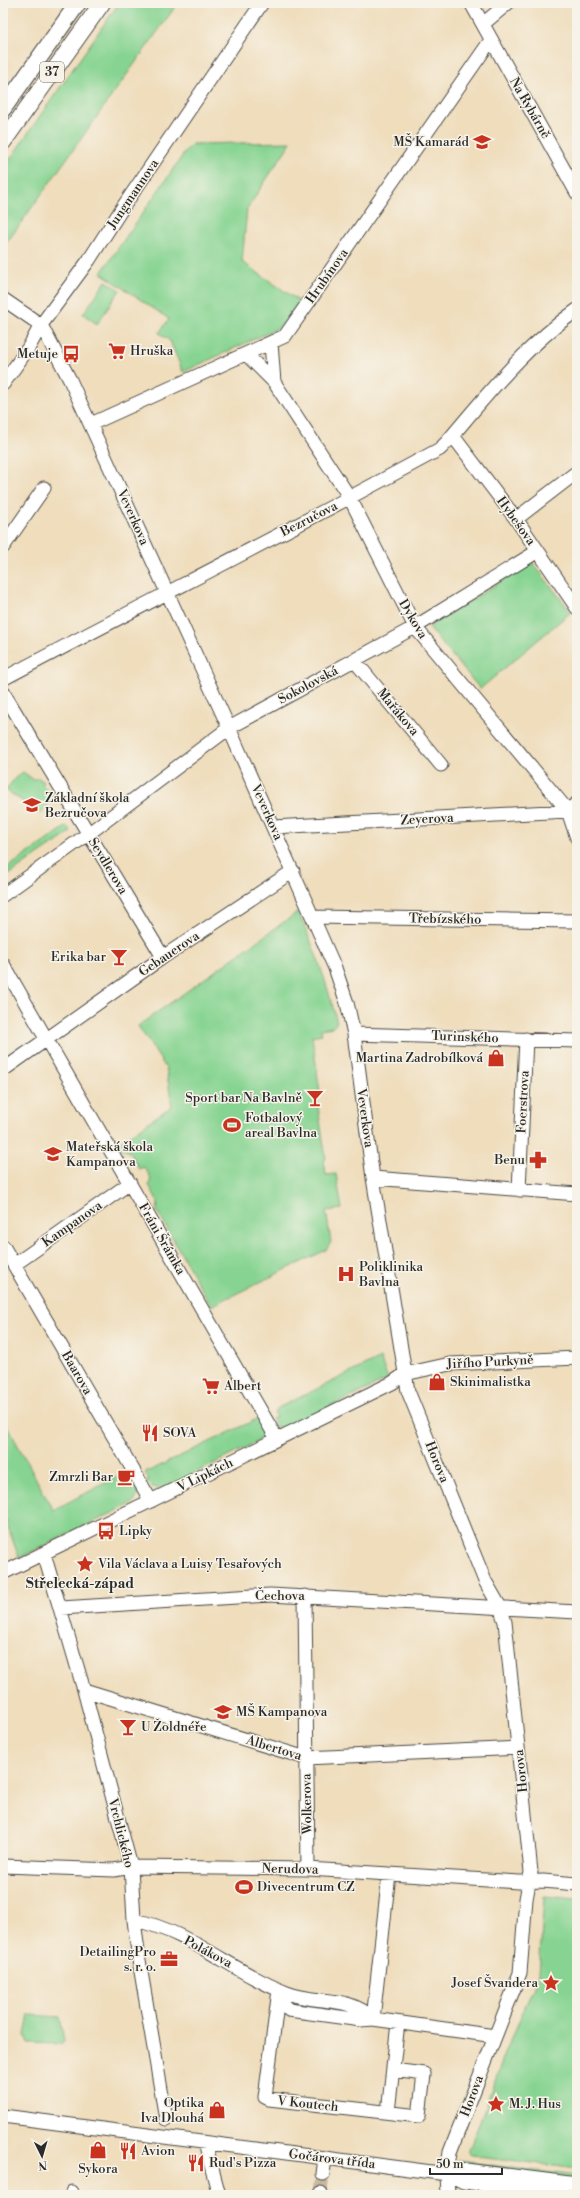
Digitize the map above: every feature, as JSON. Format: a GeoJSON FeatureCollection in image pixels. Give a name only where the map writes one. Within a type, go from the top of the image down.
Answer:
{"type":"FeatureCollection","features":[{"type":"Feature","properties":{"kind":"main road","name":"37"},"geometry":{"type":"LineString","coordinates":[[3,109],[78,3]]}},
{"type":"Feature","properties":{"kind":"main road","name":"37"},"geometry":{"type":"LineString","coordinates":[[3,142],[102,3]]}},
{"type":"Feature","properties":{"kind":"street","name":"Jungmannova"},"geometry":{"type":"LineString","coordinates":[[3,384],[29,347],[41,325],[89,260],[123,206],[262,3]]}},
{"type":"Feature","properties":{"kind":"street","name":"Na Rybárně"},"geometry":{"type":"LineString","coordinates":[[471,3],[577,193]]}},
{"type":"Feature","properties":{"kind":"street"},"geometry":{"type":"LineString","coordinates":[[483,24],[508,3]]}},
{"type":"Feature","properties":{"kind":"street","name":"Hrubínova"},"geometry":{"type":"LineString","coordinates":[[91,424],[247,355],[285,336],[491,40]]}},
{"type":"Feature","properties":{"kind":"street","name":"Veverkova"},"geometry":{"type":"LineString","coordinates":[[3,299],[41,325],[70,380],[229,728],[336,968],[347,1002],[354,1034],[373,1178],[405,1374]]}},
{"type":"Feature","properties":{"kind":"street","name":"Bezručova"},"geometry":{"type":"LineString","coordinates":[[3,679],[166,592],[350,498],[440,449],[453,436],[504,373],[560,322],[577,310]]}},
{"type":"Feature","properties":{"kind":"street","name":"Dykova"},"geometry":{"type":"LineString","coordinates":[[271,343],[274,382]]}},
{"type":"Feature","properties":{"kind":"street","name":"Dykova"},"geometry":{"type":"LineString","coordinates":[[247,355],[274,382],[350,498],[415,627],[572,807],[577,838]]}},
{"type":"Feature","properties":{"kind":"street","name":"Hybešova"},"geometry":{"type":"LineString","coordinates":[[453,436],[516,519],[577,608]]}},
{"type":"Feature","properties":{"kind":"street"},"geometry":{"type":"LineString","coordinates":[[516,519],[577,472]]}},
{"type":"Feature","properties":{"kind":"street"},"geometry":{"type":"LineString","coordinates":[[3,546],[44,488]]}},
{"type":"Feature","properties":{"kind":"street","name":"Sokolovská"},"geometry":{"type":"LineString","coordinates":[[88,834],[229,728],[415,627],[538,551]]}},
{"type":"Feature","properties":{"kind":"street","name":"Mařákova"},"geometry":{"type":"LineString","coordinates":[[354,660],[441,765]]}},
{"type":"Feature","properties":{"kind":"street","name":"Seydlerova"},"geometry":{"type":"LineString","coordinates":[[3,692],[163,957]]}},
{"type":"Feature","properties":{"kind":"street","name":"Zeyerova"},"geometry":{"type":"LineString","coordinates":[[273,827],[572,807]]}},
{"type":"Feature","properties":{"kind":"street"},"geometry":{"type":"LineString","coordinates":[[3,895],[88,834]]}},
{"type":"Feature","properties":{"kind":"street","name":"Gebauerova"},"geometry":{"type":"LineString","coordinates":[[3,1070],[163,957],[293,871]]}},
{"type":"Feature","properties":{"kind":"street","name":"Třebízského"},"geometry":{"type":"LineString","coordinates":[[313,916],[577,921]]}},
{"type":"Feature","properties":{"kind":"street"},"geometry":{"type":"LineString","coordinates":[[3,964],[46,1039]]}},
{"type":"Feature","properties":{"kind":"street","name":"Turinského"},"geometry":{"type":"LineString","coordinates":[[354,1034],[577,1041]]}},
{"type":"Feature","properties":{"kind":"street","name":"Fráni Šrámka"},"geometry":{"type":"LineString","coordinates":[[46,1039],[276,1439]]}},
{"type":"Feature","properties":{"kind":"street","name":"Foerstrova"},"geometry":{"type":"LineString","coordinates":[[519,1190],[526,1039]]}},
{"type":"Feature","properties":{"kind":"street"},"geometry":{"type":"LineString","coordinates":[[373,1178],[577,1194]]}},
{"type":"Feature","properties":{"kind":"street","name":"Kampanova"},"geometry":{"type":"LineString","coordinates":[[14,1265],[130,1183]]}},
{"type":"Feature","properties":{"kind":"street","name":"Baarova"},"geometry":{"type":"LineString","coordinates":[[3,1246],[151,1501]]}},
{"type":"Feature","properties":{"kind":"street","name":"Jiřího Purkyně"},"geometry":{"type":"LineString","coordinates":[[405,1374],[450,1364],[577,1358]]}},
{"type":"Feature","properties":{"kind":"street","name":"V Lipkách"},"geometry":{"type":"LineString","coordinates":[[3,1573],[392,1383],[405,1374]]}},
{"type":"Feature","properties":{"kind":"street","name":"Horova"},"geometry":{"type":"LineString","coordinates":[[405,1374],[408,1390],[476,1559],[485,1581],[500,1607],[505,1622],[532,1866],[526,1899],[520,1973],[450,2152],[447,2174],[448,2195]]}},
{"type":"Feature","properties":{"kind":"street","name":"Vrchlického"},"geometry":{"type":"LineString","coordinates":[[44,1554],[84,1690],[130,1867],[134,1920],[166,2119]]}},
{"type":"Feature","properties":{"kind":"street","name":"Čechova"},"geometry":{"type":"LineString","coordinates":[[61,1608],[270,1595],[577,1612]]}},
{"type":"Feature","properties":{"kind":"street","name":"Wolkerova"},"geometry":{"type":"LineString","coordinates":[[305,1596],[308,1869]]}},
{"type":"Feature","properties":{"kind":"street","name":"Albertova"},"geometry":{"type":"LineString","coordinates":[[84,1690],[306,1758],[518,1748]]}},
{"type":"Feature","properties":{"kind":"street","name":"Nerudova"},"geometry":{"type":"LineString","coordinates":[[3,1866],[114,1870],[130,1867],[308,1869],[577,1884]]}},
{"type":"Feature","properties":{"kind":"street"},"geometry":{"type":"LineString","coordinates":[[373,2019],[389,1874]]}},
{"type":"Feature","properties":{"kind":"street","name":"Polákova"},"geometry":{"type":"LineString","coordinates":[[134,1920],[164,1928],[279,1990]]}},
{"type":"Feature","properties":{"kind":"street"},"geometry":{"type":"LineString","coordinates":[[279,1990],[282,2004],[289,2010],[361,2020],[373,2019],[495,2036]]}},
{"type":"Feature","properties":{"kind":"street","name":"V Koutech"},"geometry":{"type":"LineString","coordinates":[[279,1990],[265,2097],[269,2099],[419,2116],[424,2074],[393,2070]]}},
{"type":"Feature","properties":{"kind":"street"},"geometry":{"type":"LineString","coordinates":[[388,2112],[398,2023]]}},
{"type":"Feature","properties":{"kind":"street","name":"Gočárova třída"},"geometry":{"type":"LineString","coordinates":[[3,2116],[447,2174],[464,2182],[564,2195]]}},
{"type":"Feature","properties":{"kind":"street"},"geometry":{"type":"LineString","coordinates":[[205,2143],[218,2195]]}},
{"type":"Feature","properties":{"kind":"street"},"geometry":{"type":"LineString","coordinates":[[323,2174],[325,2158]]}},
{"type":"Feature","properties":{"kind":"street","name":"Gočárova třída"},"geometry":{"type":"LineString","coordinates":[[447,2174],[466,2170],[577,2184]]}},
{"type":"Feature","properties":{"kind":"green space"},"geometry":{"type":"Polygon","coordinates":[[[119,3],[178,3],[3,248],[3,169],[119,3]]]}},
{"type":"Feature","properties":{"kind":"green space"},"geometry":{"type":"Polygon","coordinates":[[[291,142],[247,209],[242,262],[299,301],[283,324],[276,329],[183,372],[170,341],[159,333],[169,319],[101,273],[187,149],[192,144],[291,142]]]}},
{"type":"Feature","properties":{"kind":"green space"},"geometry":{"type":"Polygon","coordinates":[[[106,281],[120,290],[97,324],[83,314],[106,281]]]}},
{"type":"Feature","properties":{"kind":"green space"},"geometry":{"type":"Polygon","coordinates":[[[532,562],[571,612],[480,689],[429,628],[431,625],[532,562]]]}},
{"type":"Feature","properties":{"kind":"green space"},"geometry":{"type":"Polygon","coordinates":[[[23,772],[34,780],[37,777],[44,782],[42,785],[50,791],[53,796],[41,814],[6,790],[15,778],[23,772]]]}},
{"type":"Feature","properties":{"kind":"green space"},"geometry":{"type":"Polygon","coordinates":[[[67,826],[71,832],[3,879],[3,871],[67,826]]]}},
{"type":"Feature","properties":{"kind":"green space","name":"Fotbalový areal Bavlna"},"geometry":{"type":"Polygon","coordinates":[[[298,912],[320,966],[337,1022],[333,1027],[321,1029],[322,1034],[312,1036],[320,1093],[316,1094],[326,1159],[324,1160],[326,1175],[336,1174],[342,1209],[326,1211],[331,1242],[326,1250],[211,1306],[157,1211],[158,1202],[149,1185],[151,1178],[144,1167],[139,1169],[130,1152],[120,1148],[117,1144],[172,1106],[166,1068],[138,1026],[298,912]]]}},
{"type":"Feature","properties":{"kind":"green space"},"geometry":{"type":"Polygon","coordinates":[[[380,1358],[388,1379],[288,1428],[276,1427],[272,1419],[276,1417],[274,1413],[278,1408],[380,1358]]]}},
{"type":"Feature","properties":{"kind":"green space"},"geometry":{"type":"Polygon","coordinates":[[[3,1418],[53,1510],[125,1473],[134,1487],[137,1486],[138,1495],[136,1499],[133,1503],[19,1558],[3,1513],[3,1418]]]}},
{"type":"Feature","properties":{"kind":"green space"},"geometry":{"type":"Polygon","coordinates":[[[257,1419],[260,1425],[264,1423],[267,1433],[263,1439],[163,1489],[152,1487],[146,1481],[149,1479],[145,1473],[257,1419]]]}},
{"type":"Feature","properties":{"kind":"green space"},"geometry":{"type":"Polygon","coordinates":[[[544,1896],[577,1899],[577,2169],[472,2155],[468,2153],[505,2054],[539,1974],[544,1896]]]}},
{"type":"Feature","properties":{"kind":"green space"},"geometry":{"type":"Polygon","coordinates":[[[29,2015],[60,2017],[64,2041],[62,2044],[28,2043],[25,2035],[29,2015]]]}},
{"type":"Feature","properties":{"kind":"green space"},"geometry":{"type":"Polygon","coordinates":[[[457,2161],[577,2176],[577,2180],[462,2165],[457,2161]]]}},
{"type":"Feature","properties":{"kind":"tunnel"},"geometry":{"type":"LineString","coordinates":[[321,2193],[323,2174]]}},
{"type":"Feature","properties":{"kind":"place","name":"MŠ Kamarád"},"geometry":{"type":"Point","coordinates":[482,142]}},
{"type":"Feature","properties":{"kind":"place","name":"Hruška"},"geometry":{"type":"Point","coordinates":[117,351]}},
{"type":"Feature","properties":{"kind":"place","name":"Metuje"},"geometry":{"type":"Point","coordinates":[71,354]}},
{"type":"Feature","properties":{"kind":"place","name":"Základní škola Bezručova"},"geometry":{"type":"Point","coordinates":[32,805]}},
{"type":"Feature","properties":{"kind":"place","name":"Erika bar"},"geometry":{"type":"Point","coordinates":[119,957]}},
{"type":"Feature","properties":{"kind":"place","name":"Martina Zadrobílková"},"geometry":{"type":"Point","coordinates":[496,1058]}},
{"type":"Feature","properties":{"kind":"place","name":"Sport bar Na Bavlně"},"geometry":{"type":"Point","coordinates":[315,1098]}},
{"type":"Feature","properties":{"kind":"place","name":"Fotbalový areal Bavlna"},"geometry":{"type":"Point","coordinates":[232,1125]}},
{"type":"Feature","properties":{"kind":"place","name":"Mateřská škola Kampanova"},"geometry":{"type":"Point","coordinates":[53,1154]}},
{"type":"Feature","properties":{"kind":"place","name":"Benu"},"geometry":{"type":"Point","coordinates":[538,1160]}},
{"type":"Feature","properties":{"kind":"place","name":"Poliklinika Bavlna"},"geometry":{"type":"Point","coordinates":[346,1274]}},
{"type":"Feature","properties":{"kind":"place","name":"Skinimalistka"},"geometry":{"type":"Point","coordinates":[437,1382]}},
{"type":"Feature","properties":{"kind":"place","name":"Albert"},"geometry":{"type":"Point","coordinates":[211,1386]}},
{"type":"Feature","properties":{"kind":"place","name":"SOVA"},"geometry":{"type":"Point","coordinates":[150,1433]}},
{"type":"Feature","properties":{"kind":"place","name":"Zmrzli Bar"},"geometry":{"type":"Point","coordinates":[126,1477]}},
{"type":"Feature","properties":{"kind":"place","name":"Lipky"},"geometry":{"type":"Point","coordinates":[106,1531]}},
{"type":"Feature","properties":{"kind":"place","name":"Vila Václava a Luisy Tesařových"},"geometry":{"type":"Point","coordinates":[85,1564]}},
{"type":"Feature","properties":{"kind":"place","name":"MŠ Kampanova"},"geometry":{"type":"Point","coordinates":[223,1712]}},
{"type":"Feature","properties":{"kind":"place","name":"U Žoldnéře"},"geometry":{"type":"Point","coordinates":[128,1727]}},
{"type":"Feature","properties":{"kind":"place","name":"Divecentrum CZ"},"geometry":{"type":"Point","coordinates":[244,1887]}},
{"type":"Feature","properties":{"kind":"place","name":"DetailingPro s. r. o."},"geometry":{"type":"Point","coordinates":[169,1959]}},
{"type":"Feature","properties":{"kind":"place","name":"Josef Švandera"},"geometry":{"type":"Point","coordinates":[551,1983]}},
{"type":"Feature","properties":{"kind":"place","name":"M. J. Hus"},"geometry":{"type":"Point","coordinates":[496,2104]}},
{"type":"Feature","properties":{"kind":"place","name":"Optika Iva Dlouhá"},"geometry":{"type":"Point","coordinates":[217,2110]}},
{"type":"Feature","properties":{"kind":"place","name":"Sykora"},"geometry":{"type":"Point","coordinates":[98,2150]}},
{"type":"Feature","properties":{"kind":"place","name":"Avion"},"geometry":{"type":"Point","coordinates":[128,2151]}},
{"type":"Feature","properties":{"kind":"place","name":"Rud's Pizza"},"geometry":{"type":"Point","coordinates":[196,2163]}},
{"type":"Feature","properties":{"kind":"district","name":"Střelecká-západ"},"geometry":{"type":"Point","coordinates":[80,1584]}}]}
